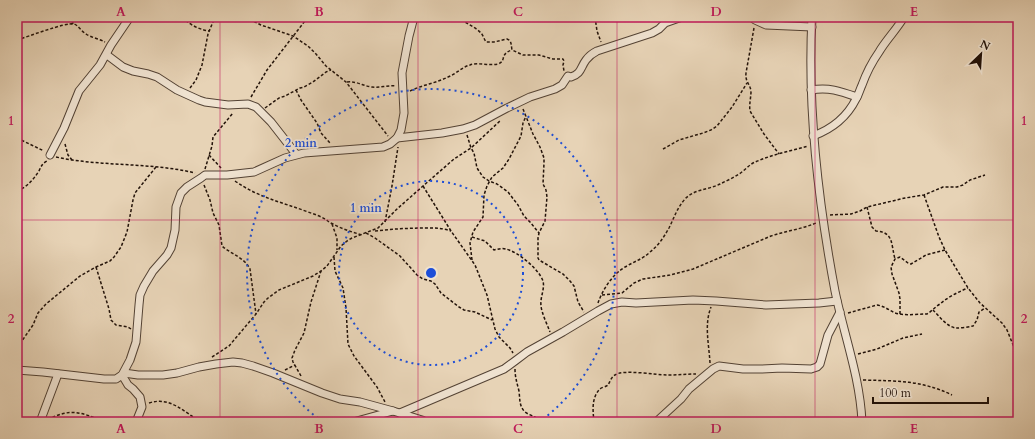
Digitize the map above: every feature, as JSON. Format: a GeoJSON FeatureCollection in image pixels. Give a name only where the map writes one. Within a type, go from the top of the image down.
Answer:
{"type":"FeatureCollection","features":[{"type":"Feature","properties":{"kind":"street"},"geometry":{"type":"LineString","coordinates":[[50,157],[79,91],[100,65],[111,45],[130,17]]}},
{"type":"Feature","properties":{"kind":"street"},"geometry":{"type":"LineString","coordinates":[[397,140],[401,130],[404,113],[402,73],[414,17]]}},
{"type":"Feature","properties":{"kind":"street"},"geometry":{"type":"LineString","coordinates":[[17,370],[104,379],[116,379],[123,374],[134,350],[137,335],[140,295],[149,277],[171,248],[175,230],[176,207],[181,193],[203,176],[254,172],[296,154],[351,149],[374,149],[383,147],[397,140],[463,129],[475,125],[530,98],[555,89],[562,84],[568,76],[571,77],[579,73],[586,60],[591,55],[604,48],[652,33],[659,30],[665,23],[682,17]]}},
{"type":"Feature","properties":{"kind":"street"},"geometry":{"type":"LineString","coordinates":[[812,17],[810,67],[813,136],[823,218],[837,302],[857,380],[862,422]]}},
{"type":"Feature","properties":{"kind":"street"},"geometry":{"type":"LineString","coordinates":[[813,136],[824,132],[839,121],[857,97],[879,51],[904,17]]}},
{"type":"Feature","properties":{"kind":"street"},"geometry":{"type":"LineString","coordinates":[[753,19],[766,25],[812,27]]}},
{"type":"Feature","properties":{"kind":"street"},"geometry":{"type":"LineString","coordinates":[[106,55],[123,67],[148,74],[187,95],[205,102],[228,105],[252,105],[258,108],[296,154]]}},
{"type":"Feature","properties":{"kind":"street"},"geometry":{"type":"LineString","coordinates":[[811,90],[826,88],[857,97]]}},
{"type":"Feature","properties":{"kind":"street"},"geometry":{"type":"LineString","coordinates":[[353,422],[415,406],[504,369],[527,352],[611,304],[622,302],[636,303],[674,301],[716,301],[766,305],[837,302]]}},
{"type":"Feature","properties":{"kind":"street"},"geometry":{"type":"LineString","coordinates":[[656,422],[696,382],[719,366],[743,369],[815,368],[820,364],[828,334],[840,313]]}},
{"type":"Feature","properties":{"kind":"street"},"geometry":{"type":"LineString","coordinates":[[123,374],[163,375],[216,364],[238,363],[253,366],[340,399],[360,402],[426,422]]}},
{"type":"Feature","properties":{"kind":"street"},"geometry":{"type":"LineString","coordinates":[[40,422],[58,374]]}},
{"type":"Feature","properties":{"kind":"street"},"geometry":{"type":"LineString","coordinates":[[123,374],[128,385],[140,397],[142,407],[136,422]]}},
{"type":"Feature","properties":{"kind":"path"},"geometry":{"type":"LineString","coordinates":[[17,40],[71,24],[83,17]]}},
{"type":"Feature","properties":{"kind":"path"},"geometry":{"type":"LineString","coordinates":[[182,17],[187,23],[200,30],[209,31]]}},
{"type":"Feature","properties":{"kind":"path"},"geometry":{"type":"LineString","coordinates":[[187,95],[201,69],[209,31],[215,17]]}},
{"type":"Feature","properties":{"kind":"path"},"geometry":{"type":"LineString","coordinates":[[245,17],[261,25],[293,36],[312,50],[326,66],[346,82],[397,140],[392,186],[385,222]]}},
{"type":"Feature","properties":{"kind":"path"},"geometry":{"type":"LineString","coordinates":[[256,314],[250,269],[242,258],[234,255],[222,246],[219,225],[213,213],[203,176],[215,135],[234,112],[250,97],[267,70],[308,17]]}},
{"type":"Feature","properties":{"kind":"path"},"geometry":{"type":"LineString","coordinates":[[457,17],[479,31],[483,35],[486,42],[509,40],[512,50]]}},
{"type":"Feature","properties":{"kind":"path"},"geometry":{"type":"LineString","coordinates":[[595,17],[597,31],[604,48]]}},
{"type":"Feature","properties":{"kind":"path"},"geometry":{"type":"LineString","coordinates":[[753,19],[753,38],[746,73],[746,78],[751,93],[749,107],[761,129],[779,154]]}},
{"type":"Feature","properties":{"kind":"path"},"geometry":{"type":"LineString","coordinates":[[71,24],[75,24],[87,35],[99,38],[111,45]]}},
{"type":"Feature","properties":{"kind":"path"},"geometry":{"type":"LineString","coordinates":[[346,82],[355,82],[370,87],[393,85],[404,90],[429,84],[451,76],[469,65],[499,64],[503,60],[504,55],[512,50]]}},
{"type":"Feature","properties":{"kind":"path"},"geometry":{"type":"LineString","coordinates":[[512,50],[523,55],[539,55],[553,59],[562,59],[564,61],[564,71],[568,76]]}},
{"type":"Feature","properties":{"kind":"path"},"geometry":{"type":"LineString","coordinates":[[258,108],[264,109],[279,98],[304,87],[331,70]]}},
{"type":"Feature","properties":{"kind":"path"},"geometry":{"type":"LineString","coordinates":[[663,149],[679,140],[703,133],[717,126],[735,102],[747,82]]}},
{"type":"Feature","properties":{"kind":"path"},"geometry":{"type":"LineString","coordinates":[[296,90],[317,123],[320,133],[338,151]]}},
{"type":"Feature","properties":{"kind":"path"},"geometry":{"type":"LineString","coordinates":[[521,106],[544,158],[543,184],[547,197],[545,220],[538,238],[538,258],[562,274],[574,286],[578,302],[584,311],[585,318]]}},
{"type":"Feature","properties":{"kind":"path"},"geometry":{"type":"LineString","coordinates":[[472,260],[470,246],[472,237],[483,216],[484,195],[487,186],[489,181],[503,168],[509,159],[521,136],[523,123],[526,116]]}},
{"type":"Feature","properties":{"kind":"path"},"geometry":{"type":"LineString","coordinates":[[211,358],[229,346],[256,314],[264,302],[273,294],[321,271],[327,266],[337,250],[347,241],[378,228],[422,186],[471,148],[503,118]]}},
{"type":"Feature","properties":{"kind":"path"},"geometry":{"type":"LineString","coordinates":[[463,129],[474,153],[476,165],[481,175],[489,181],[501,186],[508,192],[524,216],[539,233]]}},
{"type":"Feature","properties":{"kind":"path"},"geometry":{"type":"LineString","coordinates":[[17,138],[39,148],[50,157],[106,164],[156,167],[190,172],[203,176]]}},
{"type":"Feature","properties":{"kind":"path"},"geometry":{"type":"LineString","coordinates":[[65,142],[66,150],[72,160]]}},
{"type":"Feature","properties":{"kind":"path"},"geometry":{"type":"LineString","coordinates":[[596,312],[599,300],[614,275],[620,269],[640,260],[654,249],[662,239],[679,206],[690,194],[698,190],[714,186],[739,174],[751,164],[759,160],[814,144]]}},
{"type":"Feature","properties":{"kind":"path"},"geometry":{"type":"LineString","coordinates":[[209,155],[226,175],[254,193],[270,200],[313,214],[332,224],[362,235]]}},
{"type":"Feature","properties":{"kind":"path"},"geometry":{"type":"LineString","coordinates":[[17,191],[30,184],[42,164],[50,157]]}},
{"type":"Feature","properties":{"kind":"path"},"geometry":{"type":"LineString","coordinates":[[17,348],[33,325],[38,313],[46,304],[80,276],[110,261],[117,253],[127,232],[132,200],[135,193],[156,167]]}},
{"type":"Feature","properties":{"kind":"path"},"geometry":{"type":"LineString","coordinates":[[602,295],[622,292],[634,283],[643,280],[693,270],[771,236],[804,227],[823,218],[851,214],[867,207],[924,195],[943,188],[957,187],[970,180],[985,175]]}},
{"type":"Feature","properties":{"kind":"path"},"geometry":{"type":"LineString","coordinates":[[422,186],[472,260],[487,295],[495,329],[499,337],[510,348],[516,361],[516,380],[521,405],[527,413],[539,419],[540,422]]}},
{"type":"Feature","properties":{"kind":"path"},"geometry":{"type":"LineString","coordinates":[[924,195],[945,250],[968,288],[1007,330],[1018,357]]}},
{"type":"Feature","properties":{"kind":"path"},"geometry":{"type":"LineString","coordinates":[[867,207],[872,227],[876,232],[884,232],[891,240],[895,259],[892,267],[892,274],[899,293],[900,314]]}},
{"type":"Feature","properties":{"kind":"path"},"geometry":{"type":"LineString","coordinates":[[332,224],[337,238],[337,250]]}},
{"type":"Feature","properties":{"kind":"path"},"geometry":{"type":"LineString","coordinates":[[373,231],[411,228],[440,228],[451,231]]}},
{"type":"Feature","properties":{"kind":"path"},"geometry":{"type":"LineString","coordinates":[[366,234],[375,238],[400,256],[417,275],[422,279],[431,281],[435,284],[441,293],[459,307],[464,310],[475,312],[492,320]]}},
{"type":"Feature","properties":{"kind":"path"},"geometry":{"type":"LineString","coordinates":[[472,237],[485,241],[494,250],[502,249],[511,251],[539,273],[544,285],[541,306],[552,338]]}},
{"type":"Feature","properties":{"kind":"path"},"geometry":{"type":"LineString","coordinates":[[895,259],[900,258],[911,264],[922,256],[945,250]]}},
{"type":"Feature","properties":{"kind":"path"},"geometry":{"type":"LineString","coordinates":[[334,256],[336,271],[344,292],[348,344],[354,356],[381,393],[385,402],[393,411]]}},
{"type":"Feature","properties":{"kind":"path"},"geometry":{"type":"LineString","coordinates":[[96,267],[109,308],[111,320],[116,325],[128,328],[137,335]]}},
{"type":"Feature","properties":{"kind":"path"},"geometry":{"type":"LineString","coordinates":[[305,387],[292,358],[304,333],[309,308],[321,271]]}},
{"type":"Feature","properties":{"kind":"path"},"geometry":{"type":"LineString","coordinates":[[840,313],[877,305],[900,314],[927,314],[952,295],[968,288]]}},
{"type":"Feature","properties":{"kind":"path"},"geometry":{"type":"LineString","coordinates":[[594,422],[594,397],[601,388],[609,384],[614,375],[632,372],[669,375],[708,374],[708,319],[711,308],[716,301]]}},
{"type":"Feature","properties":{"kind":"path"},"geometry":{"type":"LineString","coordinates":[[932,310],[948,324],[958,328],[973,326],[977,320],[979,312],[985,308]]}},
{"type":"Feature","properties":{"kind":"path"},"geometry":{"type":"LineString","coordinates":[[851,356],[877,349],[903,338],[922,334]]}},
{"type":"Feature","properties":{"kind":"path"},"geometry":{"type":"LineString","coordinates":[[857,380],[911,382],[931,386],[952,395]]}},
{"type":"Feature","properties":{"kind":"path"},"geometry":{"type":"LineString","coordinates":[[142,407],[156,401],[170,403],[201,422]]}},
{"type":"Feature","properties":{"kind":"path"},"geometry":{"type":"LineString","coordinates":[[45,422],[59,415],[72,412],[80,413],[105,422]]}}]}
